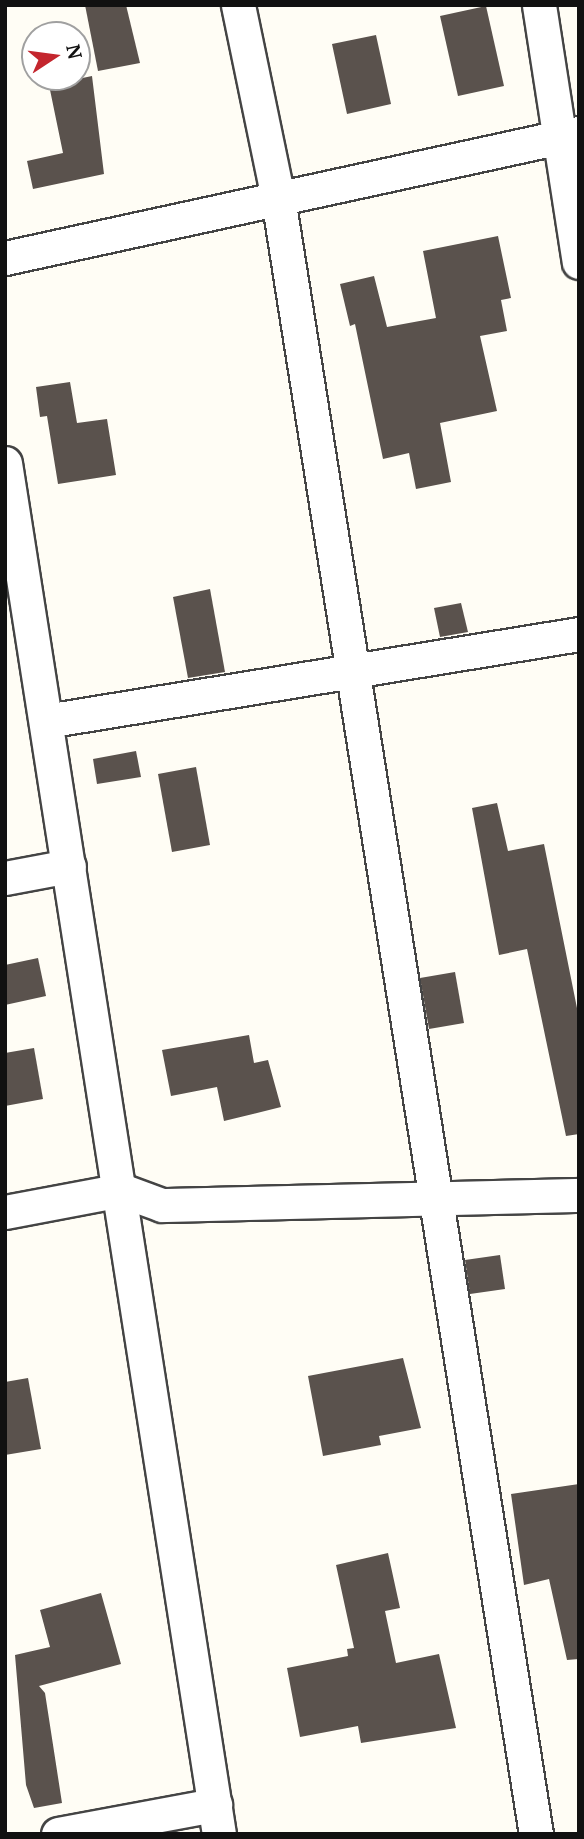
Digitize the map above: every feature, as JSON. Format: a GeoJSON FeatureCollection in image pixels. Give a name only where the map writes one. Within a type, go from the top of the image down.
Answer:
{"type":"FeatureCollection","features":[{"type":"Feature","properties":{"kind":"street"},"geometry":{"type":"LineString","coordinates":[[238,5],[278,198],[537,1834]]}},
{"type":"Feature","properties":{"kind":"street"},"geometry":{"type":"LineString","coordinates":[[539,5],[569,135],[579,262]]}},
{"type":"Feature","properties":{"kind":"street"},"geometry":{"type":"LineString","coordinates":[[5,258],[569,135]]}},
{"type":"Feature","properties":{"kind":"street"},"geometry":{"type":"LineString","coordinates":[[5,463],[15,581],[46,721],[217,1819],[58,1834]]}},
{"type":"Feature","properties":{"kind":"street"},"geometry":{"type":"LineString","coordinates":[[46,721],[579,634]]}},
{"type":"Feature","properties":{"kind":"street"},"geometry":{"type":"LineString","coordinates":[[5,878],[69,866]]}},
{"type":"Feature","properties":{"kind":"street"},"geometry":{"type":"LineString","coordinates":[[5,1212],[121,1190],[162,1205],[579,1195]]}},
{"type":"Feature","properties":{"kind":"building"},"geometry":{"type":"Polygon","coordinates":[[[85,5],[126,5],[140,63],[98,71],[91,21],[88,21],[85,5]]]}},
{"type":"Feature","properties":{"kind":"building"},"geometry":{"type":"Polygon","coordinates":[[[486,6],[504,86],[458,96],[440,16],[486,6]]]}},
{"type":"Feature","properties":{"kind":"building"},"geometry":{"type":"Polygon","coordinates":[[[376,35],[391,104],[347,114],[332,44],[376,35]]]}},
{"type":"Feature","properties":{"kind":"building"},"geometry":{"type":"Polygon","coordinates":[[[91,76],[104,174],[33,189],[27,161],[63,153],[50,91],[91,91],[91,76]]]}},
{"type":"Feature","properties":{"kind":"building"},"geometry":{"type":"Polygon","coordinates":[[[498,236],[511,298],[501,300],[507,331],[480,336],[497,411],[440,423],[451,482],[416,489],[409,453],[383,459],[355,324],[350,326],[340,284],[374,276],[387,327],[436,318],[423,251],[498,236]]]}},
{"type":"Feature","properties":{"kind":"building"},"geometry":{"type":"Polygon","coordinates":[[[70,382],[77,423],[107,419],[116,475],[58,484],[47,416],[40,417],[36,387],[70,382]]]}},
{"type":"Feature","properties":{"kind":"building"},"geometry":{"type":"Polygon","coordinates":[[[210,589],[225,672],[188,678],[173,597],[210,589]]]}},
{"type":"Feature","properties":{"kind":"building"},"geometry":{"type":"Polygon","coordinates":[[[461,603],[468,632],[440,637],[434,608],[461,603]]]}},
{"type":"Feature","properties":{"kind":"building"},"geometry":{"type":"Polygon","coordinates":[[[136,751],[141,777],[97,784],[93,759],[136,751]]]}},
{"type":"Feature","properties":{"kind":"building"},"geometry":{"type":"Polygon","coordinates":[[[196,767],[210,845],[172,852],[158,774],[196,767]]]}},
{"type":"Feature","properties":{"kind":"building"},"geometry":{"type":"Polygon","coordinates":[[[497,803],[508,851],[544,844],[579,1018],[579,1134],[566,1136],[527,949],[499,955],[472,808],[497,803]]]}},
{"type":"Feature","properties":{"kind":"building"},"geometry":{"type":"Polygon","coordinates":[[[38,958],[46,996],[5,1005],[5,965],[38,958]]]}},
{"type":"Feature","properties":{"kind":"building"},"geometry":{"type":"Polygon","coordinates":[[[455,972],[464,1023],[429,1029],[420,978],[455,972]]]}},
{"type":"Feature","properties":{"kind":"building"},"geometry":{"type":"Polygon","coordinates":[[[249,1035],[254,1063],[268,1060],[281,1107],[224,1121],[217,1087],[171,1096],[162,1050],[249,1035]]]}},
{"type":"Feature","properties":{"kind":"building"},"geometry":{"type":"Polygon","coordinates":[[[34,1048],[43,1099],[5,1106],[5,1053],[34,1048]]]}},
{"type":"Feature","properties":{"kind":"building"},"geometry":{"type":"Polygon","coordinates":[[[500,1255],[505,1289],[470,1294],[465,1260],[500,1255]]]}},
{"type":"Feature","properties":{"kind":"building"},"geometry":{"type":"Polygon","coordinates":[[[403,1358],[421,1428],[379,1436],[381,1445],[323,1456],[308,1376],[403,1358]]]}},
{"type":"Feature","properties":{"kind":"building"},"geometry":{"type":"Polygon","coordinates":[[[28,1378],[41,1449],[5,1455],[5,1382],[28,1378]]]}},
{"type":"Feature","properties":{"kind":"building"},"geometry":{"type":"Polygon","coordinates":[[[579,1484],[579,1659],[567,1660],[549,1579],[524,1585],[511,1494],[579,1484]]]}},
{"type":"Feature","properties":{"kind":"building"},"geometry":{"type":"Polygon","coordinates":[[[388,1553],[400,1608],[385,1611],[396,1663],[439,1654],[456,1728],[361,1743],[358,1726],[300,1737],[287,1668],[348,1656],[347,1649],[354,1648],[336,1565],[388,1553]]]}},
{"type":"Feature","properties":{"kind":"building"},"geometry":{"type":"Polygon","coordinates":[[[101,1593],[121,1664],[39,1686],[45,1693],[62,1803],[34,1808],[26,1785],[15,1655],[50,1647],[40,1610],[101,1593]]]}}]}
